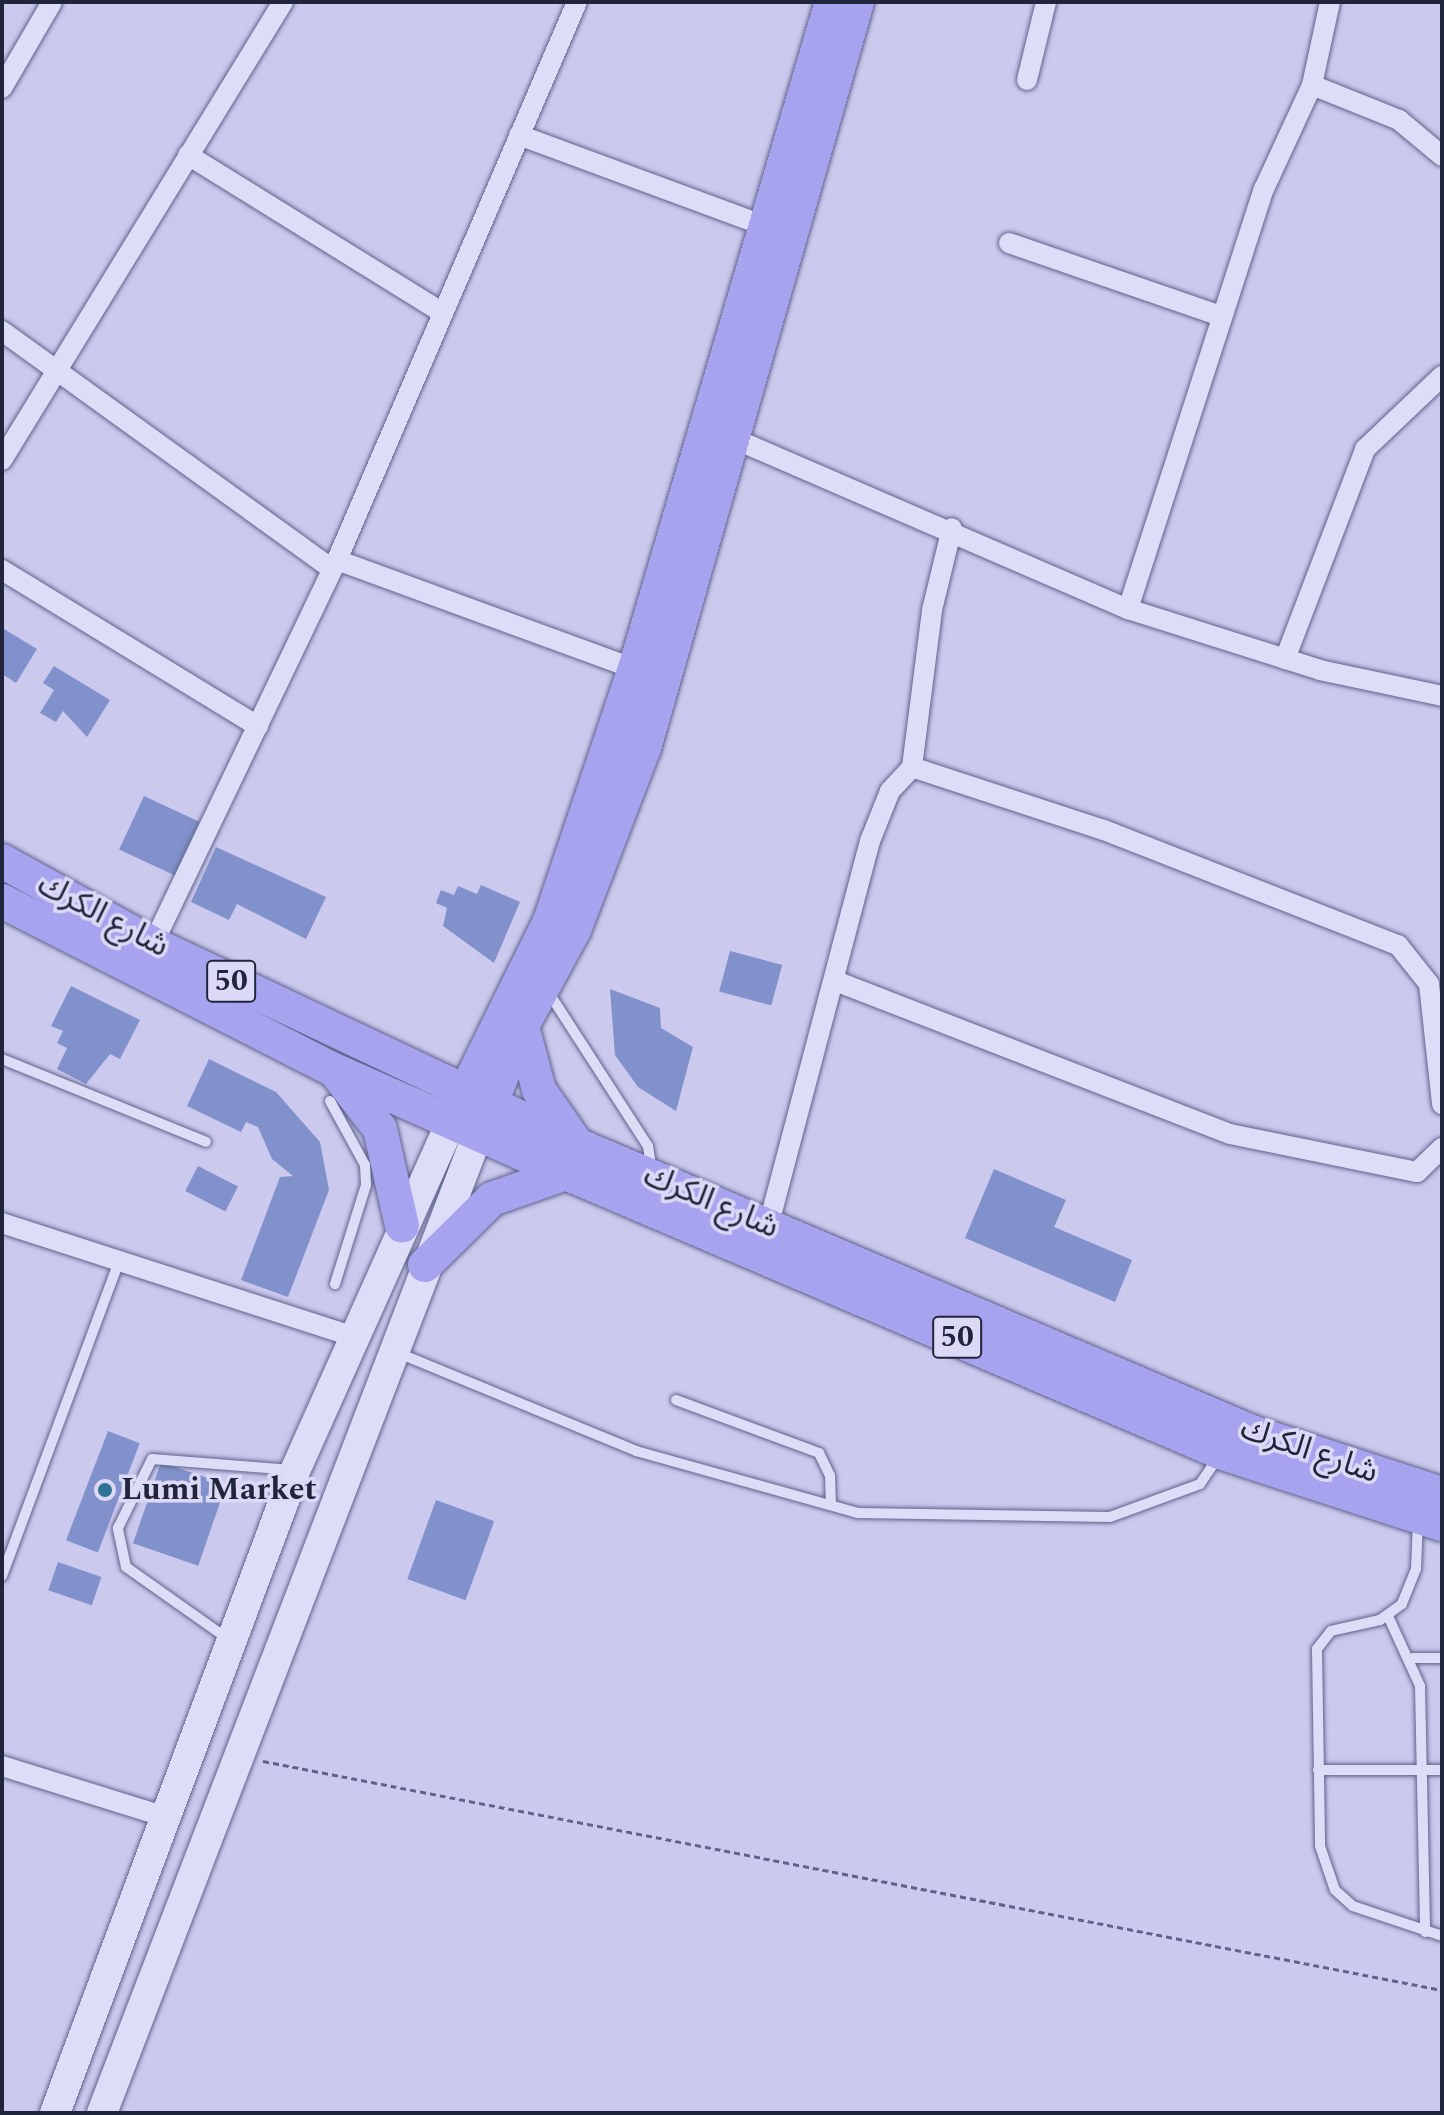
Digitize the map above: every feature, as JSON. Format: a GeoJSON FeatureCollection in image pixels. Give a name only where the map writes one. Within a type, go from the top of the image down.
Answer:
{"type":"FeatureCollection","features":[{"type":"Feature","properties":{"kind":"main road"},"geometry":{"type":"LineString","coordinates":[[102,2113],[236,1756],[394,1351],[425,1265],[471,1112],[510,1024],[550,921],[635,669],[832,2]]}},
{"type":"Feature","properties":{"kind":"main road"},"geometry":{"type":"LineString","coordinates":[[411,1065],[461,1054],[510,1024],[544,985],[574,930],[644,748],[737,440],[857,2]]}},
{"type":"Feature","properties":{"kind":"main road","name":"شارع الكرك"},"geometry":{"type":"LineString","coordinates":[[2,861],[153,944],[411,1065],[471,1112],[574,1160],[1124,1395],[1442,1494]]}},
{"type":"Feature","properties":{"kind":"main road","name":"شارع الكرك"},"geometry":{"type":"LineString","coordinates":[[2,901],[332,1085],[471,1112]]}},
{"type":"Feature","properties":{"kind":"main road"},"geometry":{"type":"LineString","coordinates":[[425,1265],[492,1199],[574,1160],[510,1024]]}},
{"type":"Feature","properties":{"kind":"main road"},"geometry":{"type":"LineString","coordinates":[[332,1085],[368,1109],[378,1160],[402,1226]]}},
{"type":"Feature","properties":{"kind":"main road"},"geometry":{"type":"LineString","coordinates":[[55,2113],[166,1817],[228,1639],[295,1471],[402,1226],[471,1112]]}},
{"type":"Feature","properties":{"kind":"main road","name":"شارع الكرك"},"geometry":{"type":"LineString","coordinates":[[574,1160],[652,1176],[768,1227],[1124,1395],[1220,1452],[1430,1522]]}},
{"type":"Feature","properties":{"kind":"street"},"geometry":{"type":"LineString","coordinates":[[2,88],[52,2]]}},
{"type":"Feature","properties":{"kind":"street"},"geometry":{"type":"LineString","coordinates":[[2,460],[283,2]]}},
{"type":"Feature","properties":{"kind":"street"},"geometry":{"type":"LineString","coordinates":[[153,944],[335,565],[577,2]]}},
{"type":"Feature","properties":{"kind":"street"},"geometry":{"type":"LineString","coordinates":[[1027,80],[1046,2]]}},
{"type":"Feature","properties":{"kind":"street"},"geometry":{"type":"LineString","coordinates":[[1128,609],[1221,316],[1282,138],[1312,85],[1330,2]]}},
{"type":"Feature","properties":{"kind":"street"},"geometry":{"type":"LineString","coordinates":[[1312,85],[1399,120],[1442,156]]}},
{"type":"Feature","properties":{"kind":"street"},"geometry":{"type":"LineString","coordinates":[[519,135],[768,227]]}},
{"type":"Feature","properties":{"kind":"street"},"geometry":{"type":"LineString","coordinates":[[188,155],[443,313]]}},
{"type":"Feature","properties":{"kind":"street"},"geometry":{"type":"LineString","coordinates":[[1009,243],[1221,316]]}},
{"type":"Feature","properties":{"kind":"street"},"geometry":{"type":"LineString","coordinates":[[2,331],[335,565],[635,669]]}},
{"type":"Feature","properties":{"kind":"street"},"geometry":{"type":"LineString","coordinates":[[1285,659],[1365,449],[1397,411],[1442,376]]}},
{"type":"Feature","properties":{"kind":"street"},"geometry":{"type":"LineString","coordinates":[[737,440],[952,528],[1128,609],[1285,659],[1442,696]]}},
{"type":"Feature","properties":{"kind":"street"},"geometry":{"type":"LineString","coordinates":[[768,1227],[838,982],[880,811],[912,767],[932,610],[952,528]]}},
{"type":"Feature","properties":{"kind":"street"},"geometry":{"type":"LineString","coordinates":[[2,570],[258,726]]}},
{"type":"Feature","properties":{"kind":"street"},"geometry":{"type":"LineString","coordinates":[[912,767],[1104,830],[1398,945],[1429,984],[1442,1104]]}},
{"type":"Feature","properties":{"kind":"street"},"geometry":{"type":"LineString","coordinates":[[838,982],[1230,1134],[1417,1172],[1442,1148]]}},
{"type":"Feature","properties":{"kind":"street"},"geometry":{"type":"LineString","coordinates":[[2,1223],[356,1337]]}},
{"type":"Feature","properties":{"kind":"street"},"geometry":{"type":"LineString","coordinates":[[2,1766],[166,1817]]}},
{"type":"Feature","properties":{"kind":"lane"},"geometry":{"type":"LineString","coordinates":[[544,985],[648,1146],[652,1176]]}},
{"type":"Feature","properties":{"kind":"lane"},"geometry":{"type":"LineString","coordinates":[[2,1059],[206,1142]]}},
{"type":"Feature","properties":{"kind":"lane"},"geometry":{"type":"LineString","coordinates":[[335,1284],[363,1213],[378,1160]]}},
{"type":"Feature","properties":{"kind":"lane"},"geometry":{"type":"LineString","coordinates":[[2,1576],[120,1259]]}},
{"type":"Feature","properties":{"kind":"lane"},"geometry":{"type":"LineString","coordinates":[[394,1351],[636,1451],[884,1515],[1110,1517],[1200,1484],[1220,1452]]}},
{"type":"Feature","properties":{"kind":"lane"},"geometry":{"type":"LineString","coordinates":[[676,1400],[819,1453],[830,1476],[831,1503]]}},
{"type":"Feature","properties":{"kind":"lane"},"geometry":{"type":"LineString","coordinates":[[228,1639],[121,1562],[118,1528],[141,1469],[168,1458],[295,1471]]}},
{"type":"Feature","properties":{"kind":"lane"},"geometry":{"type":"LineString","coordinates":[[1430,1522],[1413,1582],[1388,1616],[1336,1629],[1320,1642],[1320,1846],[1335,1890],[1353,1906],[1442,1936]]}},
{"type":"Feature","properties":{"kind":"lane"},"geometry":{"type":"LineString","coordinates":[[1388,1616],[1413,1658],[1422,1770],[1425,1932]]}},
{"type":"Feature","properties":{"kind":"lane"},"geometry":{"type":"LineString","coordinates":[[1413,1658],[1442,1658]]}},
{"type":"Feature","properties":{"kind":"lane"},"geometry":{"type":"LineString","coordinates":[[1318,1770],[1442,1770]]}},
{"type":"Feature","properties":{"kind":"path"},"geometry":{"type":"LineString","coordinates":[[236,1756],[1442,1990]]}},
{"type":"Feature","properties":{"kind":"building"},"geometry":{"type":"Polygon","coordinates":[[[4,629],[37,649],[16,683],[2,674],[4,629]]]}},
{"type":"Feature","properties":{"kind":"building"},"geometry":{"type":"Polygon","coordinates":[[[54,666],[110,700],[87,737],[63,711],[56,722],[40,713],[54,690],[43,683],[54,666]]]}},
{"type":"Feature","properties":{"kind":"building"},"geometry":{"type":"Polygon","coordinates":[[[144,796],[199,822],[174,875],[119,849],[144,796]]]}},
{"type":"Feature","properties":{"kind":"building"},"geometry":{"type":"Polygon","coordinates":[[[216,847],[326,897],[306,939],[237,904],[229,920],[191,902],[216,847]]]}},
{"type":"Feature","properties":{"kind":"building"},"geometry":{"type":"Polygon","coordinates":[[[481,885],[520,902],[494,963],[443,926],[447,908],[436,903],[441,890],[454,895],[458,886],[477,894],[481,885]]]}},
{"type":"Feature","properties":{"kind":"building"},"geometry":{"type":"Polygon","coordinates":[[[730,951],[782,965],[771,1006],[719,992],[730,951]]]}},
{"type":"Feature","properties":{"kind":"building"},"geometry":{"type":"Polygon","coordinates":[[[71,986],[140,1020],[120,1059],[110,1054],[86,1084],[57,1069],[67,1048],[57,1043],[63,1031],[51,1026],[71,986]]]}},
{"type":"Feature","properties":{"kind":"building"},"geometry":{"type":"Polygon","coordinates":[[[610,989],[660,1008],[661,1028],[693,1047],[676,1111],[638,1087],[615,1055],[610,989]]]}},
{"type":"Feature","properties":{"kind":"building"},"geometry":{"type":"Polygon","coordinates":[[[209,1059],[276,1092],[320,1142],[329,1190],[288,1297],[241,1280],[280,1177],[293,1176],[272,1159],[258,1127],[246,1122],[241,1132],[187,1106],[209,1059]]]}},
{"type":"Feature","properties":{"kind":"building"},"geometry":{"type":"Polygon","coordinates":[[[198,1166],[238,1186],[225,1211],[185,1191],[198,1166]]]}},
{"type":"Feature","properties":{"kind":"building"},"geometry":{"type":"Polygon","coordinates":[[[994,1169],[1066,1200],[1054,1227],[1132,1260],[1115,1302],[965,1238],[994,1169]]]}},
{"type":"Feature","properties":{"kind":"building"},"geometry":{"type":"Polygon","coordinates":[[[108,1431],[140,1443],[98,1552],[66,1540],[108,1431]]]}},
{"type":"Feature","properties":{"kind":"building"},"geometry":{"type":"Polygon","coordinates":[[[161,1462],[226,1484],[198,1566],[133,1543],[161,1462]]]}},
{"type":"Feature","properties":{"kind":"building"},"geometry":{"type":"Polygon","coordinates":[[[436,1500],[494,1521],[466,1600],[407,1579],[436,1500]]]}},
{"type":"Feature","properties":{"kind":"building"},"geometry":{"type":"Polygon","coordinates":[[[58,1562],[101,1577],[92,1605],[48,1590],[58,1562]]]}},
{"type":"Feature","properties":{"kind":"place","name":"Lumi Market"},"geometry":{"type":"Point","coordinates":[105,1490]}}]}
